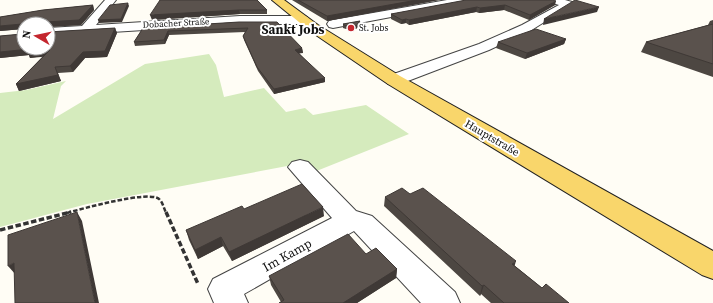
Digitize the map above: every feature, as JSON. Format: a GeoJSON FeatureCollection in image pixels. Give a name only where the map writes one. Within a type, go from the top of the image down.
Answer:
{"type":"FeatureCollection","features":[{"type":"Feature","properties":{"kind":"main road","name":"Hauptstraße"},"geometry":{"type":"LineString","coordinates":[[277,0],[303,20],[394,80],[713,266]]}},
{"type":"Feature","properties":{"kind":"street"},"geometry":{"type":"LineString","coordinates":[[86,28],[111,0]]}},
{"type":"Feature","properties":{"kind":"street"},"geometry":{"type":"LineString","coordinates":[[333,24],[442,2],[465,0]]}},
{"type":"Feature","properties":{"kind":"street"},"geometry":{"type":"LineString","coordinates":[[394,80],[484,47],[526,28],[568,4],[553,0]]}},
{"type":"Feature","properties":{"kind":"street","name":"Dobacher Straße"},"geometry":{"type":"LineString","coordinates":[[56,31],[86,28],[240,20],[303,20]]}},
{"type":"Feature","properties":{"kind":"street"},"geometry":{"type":"LineString","coordinates":[[300,167],[350,221],[355,220],[362,223],[443,303]]}},
{"type":"Feature","properties":{"kind":"street","name":"Im Kamp"},"geometry":{"type":"LineString","coordinates":[[227,296],[350,221]]}},
{"type":"Feature","properties":{"kind":"path"},"geometry":{"type":"LineString","coordinates":[[0,230],[88,207],[142,196],[156,197],[160,199],[199,285],[227,296]]}},
{"type":"Feature","properties":{"kind":"green space"},"geometry":{"type":"Polygon","coordinates":[[[209,54],[216,65],[224,97],[264,88],[286,112],[305,108],[313,115],[366,105],[409,134],[314,172],[303,163],[87,204],[0,227],[0,93],[26,90],[66,81],[61,86],[53,119],[145,64],[209,54]]]}},
{"type":"Feature","properties":{"kind":"building"},"geometry":{"type":"Polygon","coordinates":[[[160,0],[257,0],[267,10],[150,15],[160,0]]]}},
{"type":"Feature","properties":{"kind":"building"},"geometry":{"type":"Polygon","coordinates":[[[298,0],[417,0],[327,16],[298,0]]]}},
{"type":"Feature","properties":{"kind":"building"},"geometry":{"type":"Polygon","coordinates":[[[466,0],[556,1],[530,15],[505,5],[480,8],[477,7],[409,20],[402,20],[391,14],[466,0]]]}},
{"type":"Feature","properties":{"kind":"building"},"geometry":{"type":"Polygon","coordinates":[[[575,0],[599,7],[544,19],[575,0]]]}},
{"type":"Feature","properties":{"kind":"building"},"geometry":{"type":"Polygon","coordinates":[[[128,3],[121,19],[98,20],[110,5],[128,3]]]}},
{"type":"Feature","properties":{"kind":"building"},"geometry":{"type":"Polygon","coordinates":[[[93,5],[79,20],[56,21],[56,16],[16,16],[16,25],[0,26],[0,17],[43,10],[93,5]]]}},
{"type":"Feature","properties":{"kind":"building"},"geometry":{"type":"Polygon","coordinates":[[[360,21],[356,26],[346,26],[343,24],[360,21]]]}},
{"type":"Feature","properties":{"kind":"building"},"geometry":{"type":"Polygon","coordinates":[[[239,22],[277,22],[302,48],[295,50],[325,78],[274,89],[257,67],[243,36],[248,28],[168,31],[164,40],[134,42],[143,28],[239,22]]]}},
{"type":"Feature","properties":{"kind":"building"},"geometry":{"type":"Polygon","coordinates":[[[713,24],[713,64],[646,42],[713,24]]]}},
{"type":"Feature","properties":{"kind":"building"},"geometry":{"type":"Polygon","coordinates":[[[115,28],[105,51],[83,52],[70,66],[55,67],[58,75],[16,84],[44,56],[56,56],[56,32],[115,28]]]}},
{"type":"Feature","properties":{"kind":"building"},"geometry":{"type":"Polygon","coordinates":[[[536,29],[566,39],[527,53],[498,42],[536,29]]]}},
{"type":"Feature","properties":{"kind":"building"},"geometry":{"type":"Polygon","coordinates":[[[16,35],[16,50],[0,52],[0,36],[16,35]]]}},
{"type":"Feature","properties":{"kind":"building"},"geometry":{"type":"Polygon","coordinates":[[[302,184],[323,207],[229,252],[221,237],[195,250],[186,230],[242,206],[244,209],[302,184]]]}},
{"type":"Feature","properties":{"kind":"building"},"geometry":{"type":"Polygon","coordinates":[[[402,188],[410,194],[423,188],[516,261],[512,264],[542,288],[546,284],[569,303],[504,303],[484,285],[482,286],[385,197],[402,188]]]}},
{"type":"Feature","properties":{"kind":"building"},"geometry":{"type":"Polygon","coordinates":[[[77,212],[95,303],[15,303],[14,263],[8,266],[8,235],[77,212]]]}},
{"type":"Feature","properties":{"kind":"building"},"geometry":{"type":"Polygon","coordinates":[[[348,234],[366,254],[376,248],[397,269],[343,303],[279,303],[284,300],[269,276],[348,234]]]}},
{"type":"Feature","properties":{"kind":"place","name":"St. Jobs"},"geometry":{"type":"Point","coordinates":[351,28]}},
{"type":"Feature","properties":{"kind":"district","name":"Sankt Jobs"},"geometry":{"type":"Point","coordinates":[293,29]}}]}
